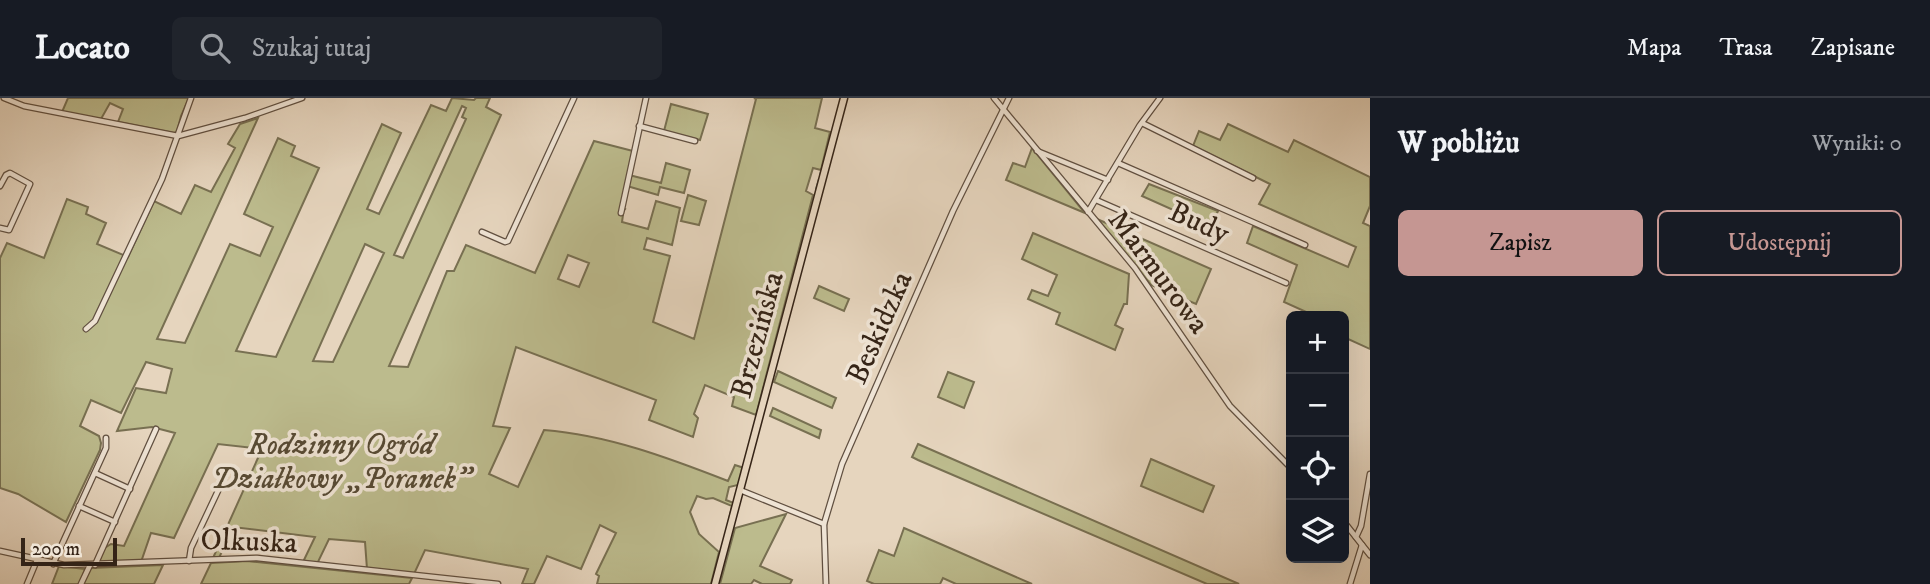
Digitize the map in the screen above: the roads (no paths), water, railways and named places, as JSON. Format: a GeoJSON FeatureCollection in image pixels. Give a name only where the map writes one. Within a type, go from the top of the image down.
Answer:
{"type":"FeatureCollection","features":[{"type":"Feature","properties":{"kind":"main road","name":"Brzezińska"},"geometry":{"type":"LineString","coordinates":[[715,584],[844,98]]}},
{"type":"Feature","properties":{"kind":"street"},"geometry":{"type":"LineString","coordinates":[[4,98],[36,108],[178,136],[245,118],[302,98]]}},
{"type":"Feature","properties":{"kind":"street"},"geometry":{"type":"LineString","coordinates":[[86,329],[93,325],[150,204],[191,98]]}},
{"type":"Feature","properties":{"kind":"street"},"geometry":{"type":"LineString","coordinates":[[482,232],[508,241],[574,98]]}},
{"type":"Feature","properties":{"kind":"street"},"geometry":{"type":"LineString","coordinates":[[621,213],[646,98]]}},
{"type":"Feature","properties":{"kind":"street","name":"Marmurowa"},"geometry":{"type":"LineString","coordinates":[[994,98],[1140,275],[1230,406],[1286,463]]}},
{"type":"Feature","properties":{"kind":"street","name":"Beskidzka"},"geometry":{"type":"LineString","coordinates":[[826,584],[824,524],[831,495],[849,447],[953,211],[1009,98]]}},
{"type":"Feature","properties":{"kind":"street"},"geometry":{"type":"LineString","coordinates":[[1088,212],[1160,98]]}},
{"type":"Feature","properties":{"kind":"street"},"geometry":{"type":"LineString","coordinates":[[1142,123],[1253,178]]}},
{"type":"Feature","properties":{"kind":"street"},"geometry":{"type":"LineString","coordinates":[[639,126],[695,141]]}},
{"type":"Feature","properties":{"kind":"street"},"geometry":{"type":"LineString","coordinates":[[1037,150],[1108,180]]}},
{"type":"Feature","properties":{"kind":"street"},"geometry":{"type":"LineString","coordinates":[[1118,163],[1305,245]]}},
{"type":"Feature","properties":{"kind":"street"},"geometry":{"type":"LineString","coordinates":[[0,228],[9,229],[30,186],[29,182],[10,173],[1,183]]}},
{"type":"Feature","properties":{"kind":"street","name":"Budy"},"geometry":{"type":"LineString","coordinates":[[1096,200],[1286,283]]}},
{"type":"Feature","properties":{"kind":"street"},"geometry":{"type":"LineString","coordinates":[[81,584],[115,522],[156,429]]}},
{"type":"Feature","properties":{"kind":"street"},"geometry":{"type":"LineString","coordinates":[[53,564],[106,448],[106,438]]}},
{"type":"Feature","properties":{"kind":"street"},"geometry":{"type":"LineString","coordinates":[[95,473],[130,489]]}},
{"type":"Feature","properties":{"kind":"street"},"geometry":{"type":"LineString","coordinates":[[1356,537],[1361,526],[1370,474]]}},
{"type":"Feature","properties":{"kind":"street"},"geometry":{"type":"LineString","coordinates":[[189,561],[191,548],[225,476]]}},
{"type":"Feature","properties":{"kind":"street"},"geometry":{"type":"LineString","coordinates":[[740,490],[824,524]]}},
{"type":"Feature","properties":{"kind":"street"},"geometry":{"type":"LineString","coordinates":[[79,506],[115,522]]}},
{"type":"Feature","properties":{"kind":"street"},"geometry":{"type":"LineString","coordinates":[[1349,528],[1370,555]]}},
{"type":"Feature","properties":{"kind":"street"},"geometry":{"type":"LineString","coordinates":[[1350,584],[1362,545]]}},
{"type":"Feature","properties":{"kind":"street","name":"Olkuska"},"geometry":{"type":"LineString","coordinates":[[0,551],[53,564],[92,565],[257,558],[498,584]]}},
{"type":"Feature","properties":{"kind":"street"},"geometry":{"type":"LineString","coordinates":[[27,584],[37,560]]}},
{"type":"Feature","properties":{"kind":"waterway"},"geometry":{"type":"LineString","coordinates":[[820,175],[824,162]]}},
{"type":"Feature","properties":{"kind":"waterway"},"geometry":{"type":"LineString","coordinates":[[816,189],[819,179]]}},
{"type":"Feature","properties":{"kind":"waterway"},"geometry":{"type":"LineString","coordinates":[[811,212],[814,198]]}},
{"type":"Feature","properties":{"kind":"park label","name":"Rodzinny Ogród Działkowy „Poranek”"},"geometry":{"type":"Point","coordinates":[341,462]}}]}
